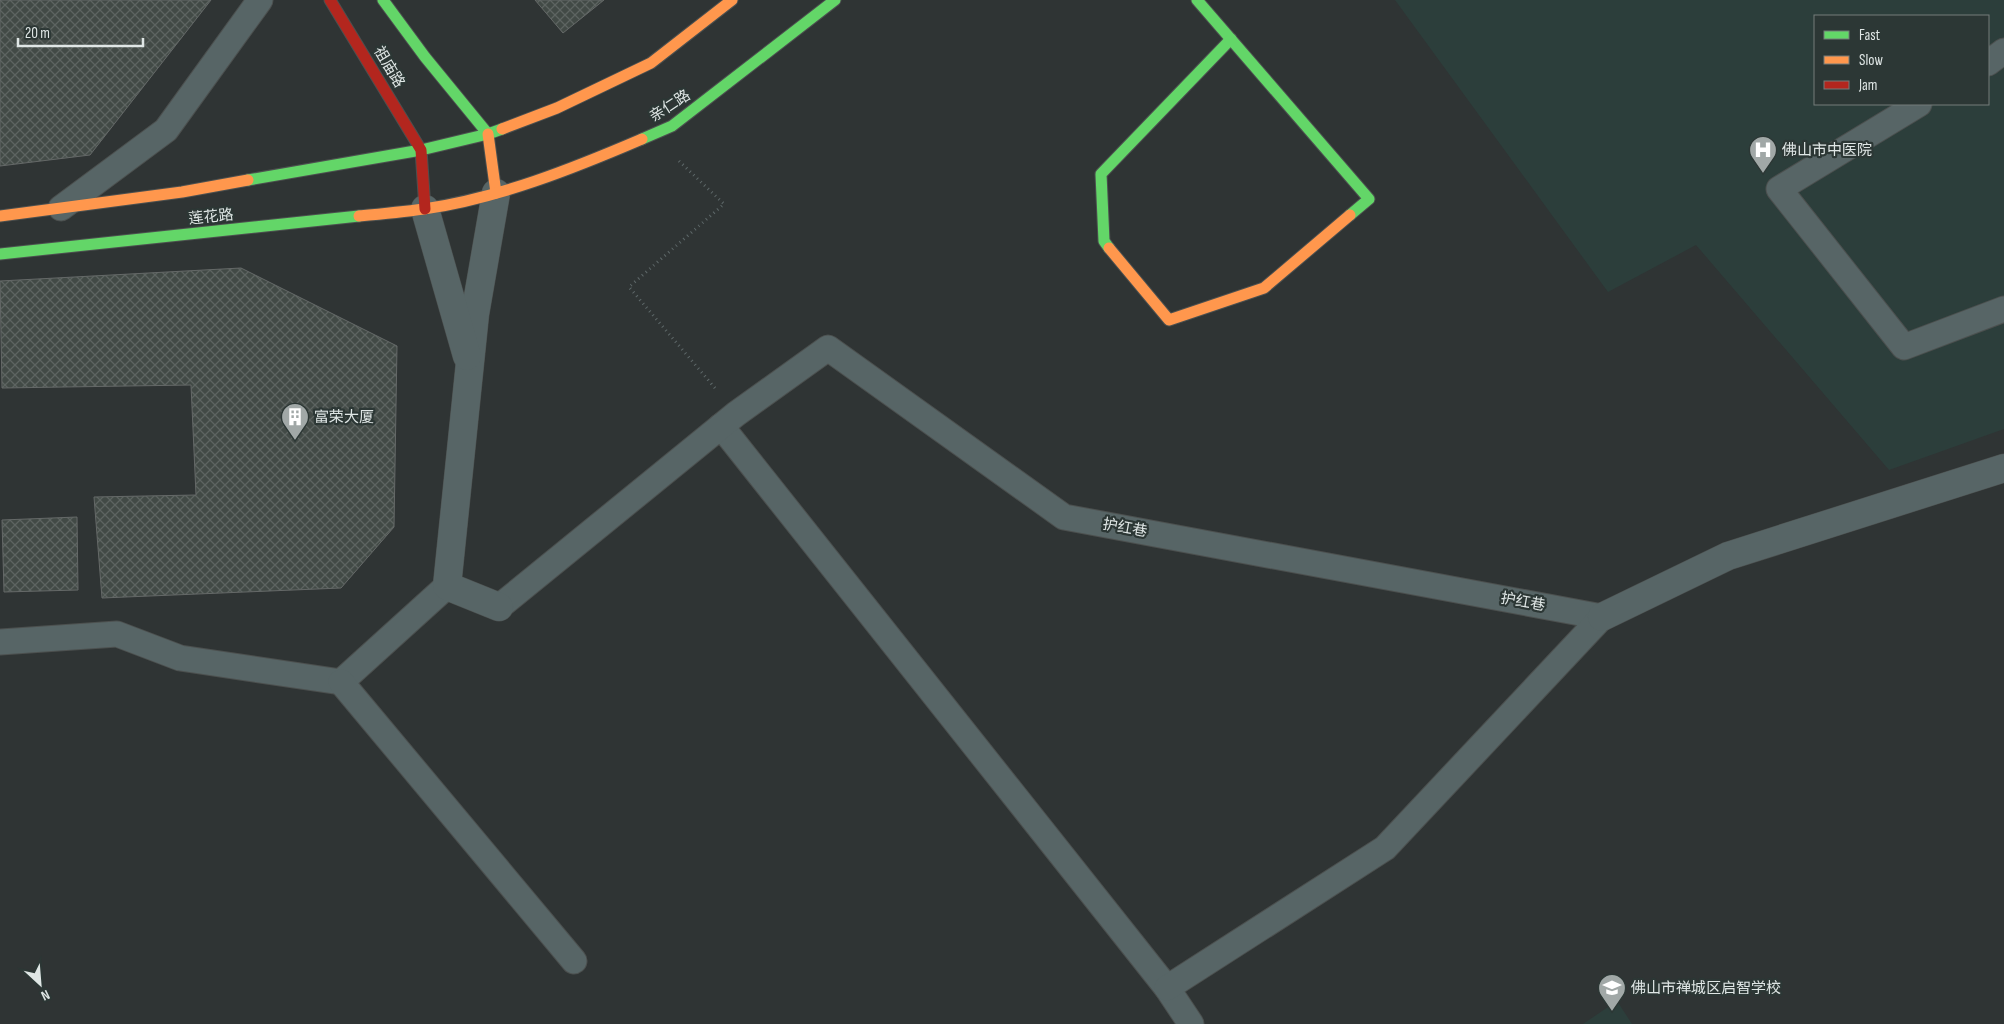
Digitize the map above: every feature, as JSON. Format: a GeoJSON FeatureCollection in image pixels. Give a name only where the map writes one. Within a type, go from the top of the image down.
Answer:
{"type":"FeatureCollection","features":[{"type":"Feature","properties":{"kind":"main road","name":"祖庙路"},"geometry":{"type":"LineString","coordinates":[[330,0],[421,150]]}},
{"type":"Feature","properties":{"kind":"main road"},"geometry":{"type":"LineString","coordinates":[[383,0],[425,57],[488,134],[496,193]]}},
{"type":"Feature","properties":{"kind":"main road"},"geometry":{"type":"LineString","coordinates":[[488,134],[557,108],[651,63],[732,0]]}},
{"type":"Feature","properties":{"kind":"main road","name":"亲仁路"},"geometry":{"type":"LineString","coordinates":[[425,209],[496,193],[586,163],[672,126],[835,0]]}},
{"type":"Feature","properties":{"kind":"main road"},"geometry":{"type":"LineString","coordinates":[[1197,0],[1231,39],[1369,199],[1264,288],[1169,320],[1104,241],[1101,174],[1231,39]]}},
{"type":"Feature","properties":{"kind":"main road","name":"莲花路"},"geometry":{"type":"LineString","coordinates":[[0,216],[182,192],[421,150],[488,134]]}},
{"type":"Feature","properties":{"kind":"main road"},"geometry":{"type":"LineString","coordinates":[[421,150],[425,209]]}},
{"type":"Feature","properties":{"kind":"main road","name":"莲花路"},"geometry":{"type":"LineString","coordinates":[[0,254],[425,209]]}},
{"type":"Feature","properties":{"kind":"street"},"geometry":{"type":"LineString","coordinates":[[496,193],[475,314],[447,586],[499,607]]}},
{"type":"Feature","properties":{"kind":"street"},"geometry":{"type":"LineString","coordinates":[[425,209],[455,320],[470,367]]}},
{"type":"Feature","properties":{"kind":"street"},"geometry":{"type":"LineString","coordinates":[[1602,617],[1728,556],[2004,468]]}},
{"type":"Feature","properties":{"kind":"lane"},"geometry":{"type":"LineString","coordinates":[[61,208],[166,130],[260,0]]}},
{"type":"Feature","properties":{"kind":"lane"},"geometry":{"type":"LineString","coordinates":[[1989,62],[2004,51]]}},
{"type":"Feature","properties":{"kind":"lane"},"geometry":{"type":"LineString","coordinates":[[1917,105],[1780,189],[1904,347],[2004,309]]}},
{"type":"Feature","properties":{"kind":"lane","name":"护红巷"},"geometry":{"type":"LineString","coordinates":[[728,420],[828,348],[1064,517],[1602,617]]}},
{"type":"Feature","properties":{"kind":"lane"},"geometry":{"type":"LineString","coordinates":[[499,607],[728,420],[1167,988],[1191,1024]]}},
{"type":"Feature","properties":{"kind":"lane"},"geometry":{"type":"LineString","coordinates":[[341,682],[447,586]]}},
{"type":"Feature","properties":{"kind":"lane"},"geometry":{"type":"LineString","coordinates":[[1167,988],[1385,848],[1602,617]]}},
{"type":"Feature","properties":{"kind":"lane"},"geometry":{"type":"LineString","coordinates":[[0,642],[117,634],[180,658],[341,682],[574,961]]}},
{"type":"Feature","properties":{"kind":"path"},"geometry":{"type":"LineString","coordinates":[[653,135],[724,204],[629,287],[728,420]]}},
{"type":"Feature","properties":{"kind":"shaded area","name":"佛山市中医院"},"geometry":{"type":"Polygon","coordinates":[[[1395,0],[2004,0],[2004,429],[1889,470],[1696,245],[1608,292],[1395,0]]]}},
{"type":"Feature","properties":{"kind":"shaded area","name":"佛山市禅城区启智学校"},"geometry":{"type":"Polygon","coordinates":[[[1617,1001],[1632,1024],[1583,1024],[1617,1001]]]}},
{"type":"Feature","properties":{"kind":"building"},"geometry":{"type":"Polygon","coordinates":[[[0,0],[211,0],[90,155],[0,166],[0,0]]]}},
{"type":"Feature","properties":{"kind":"building"},"geometry":{"type":"Polygon","coordinates":[[[535,0],[604,0],[563,33],[535,0]]]}},
{"type":"Feature","properties":{"kind":"building","name":"富荣大厦"},"geometry":{"type":"Polygon","coordinates":[[[241,268],[397,346],[394,527],[341,588],[102,598],[94,497],[196,495],[191,385],[2,388],[0,281],[241,268]]]}},
{"type":"Feature","properties":{"kind":"building"},"geometry":{"type":"Polygon","coordinates":[[[77,517],[78,590],[4,592],[2,520],[77,517]]]}},
{"type":"Feature","properties":{"kind":"traffic: fast"},"geometry":{"type":"LineString","coordinates":[[383,0],[425,57],[488,134]]}},
{"type":"Feature","properties":{"kind":"traffic: fast"},"geometry":{"type":"LineString","coordinates":[[642,139],[672,126],[835,0]]}},
{"type":"Feature","properties":{"kind":"traffic: fast"},"geometry":{"type":"LineString","coordinates":[[1197,0],[1369,199],[1350,215]]}},
{"type":"Feature","properties":{"kind":"traffic: fast"},"geometry":{"type":"LineString","coordinates":[[1109,248],[1104,241],[1101,174],[1231,39]]}},
{"type":"Feature","properties":{"kind":"traffic: fast"},"geometry":{"type":"LineString","coordinates":[[248,180],[421,150],[502,129]]}},
{"type":"Feature","properties":{"kind":"traffic: fast"},"geometry":{"type":"LineString","coordinates":[[0,254],[359,216]]}},
{"type":"Feature","properties":{"kind":"traffic: slow"},"geometry":{"type":"LineString","coordinates":[[502,129],[557,108],[651,63],[732,0]]}},
{"type":"Feature","properties":{"kind":"traffic: slow"},"geometry":{"type":"LineString","coordinates":[[488,134],[496,193]]}},
{"type":"Feature","properties":{"kind":"traffic: slow"},"geometry":{"type":"LineString","coordinates":[[359,216],[424,209],[480,198],[535,181],[642,139]]}},
{"type":"Feature","properties":{"kind":"traffic: slow"},"geometry":{"type":"LineString","coordinates":[[0,216],[182,192],[248,180]]}},
{"type":"Feature","properties":{"kind":"traffic: slow"},"geometry":{"type":"LineString","coordinates":[[1109,248],[1169,320],[1264,288],[1350,215]]}},
{"type":"Feature","properties":{"kind":"traffic: jam"},"geometry":{"type":"LineString","coordinates":[[330,0],[421,150],[425,209]]}},
{"type":"Feature","properties":{"kind":"place","name":"佛山市中医院"},"geometry":{"type":"Point","coordinates":[1763,174]}},
{"type":"Feature","properties":{"kind":"place","name":"富荣大厦"},"geometry":{"type":"Point","coordinates":[295,441]}},
{"type":"Feature","properties":{"kind":"place","name":"佛山市禅城区启智学校"},"geometry":{"type":"Point","coordinates":[1612,1012]}}]}
